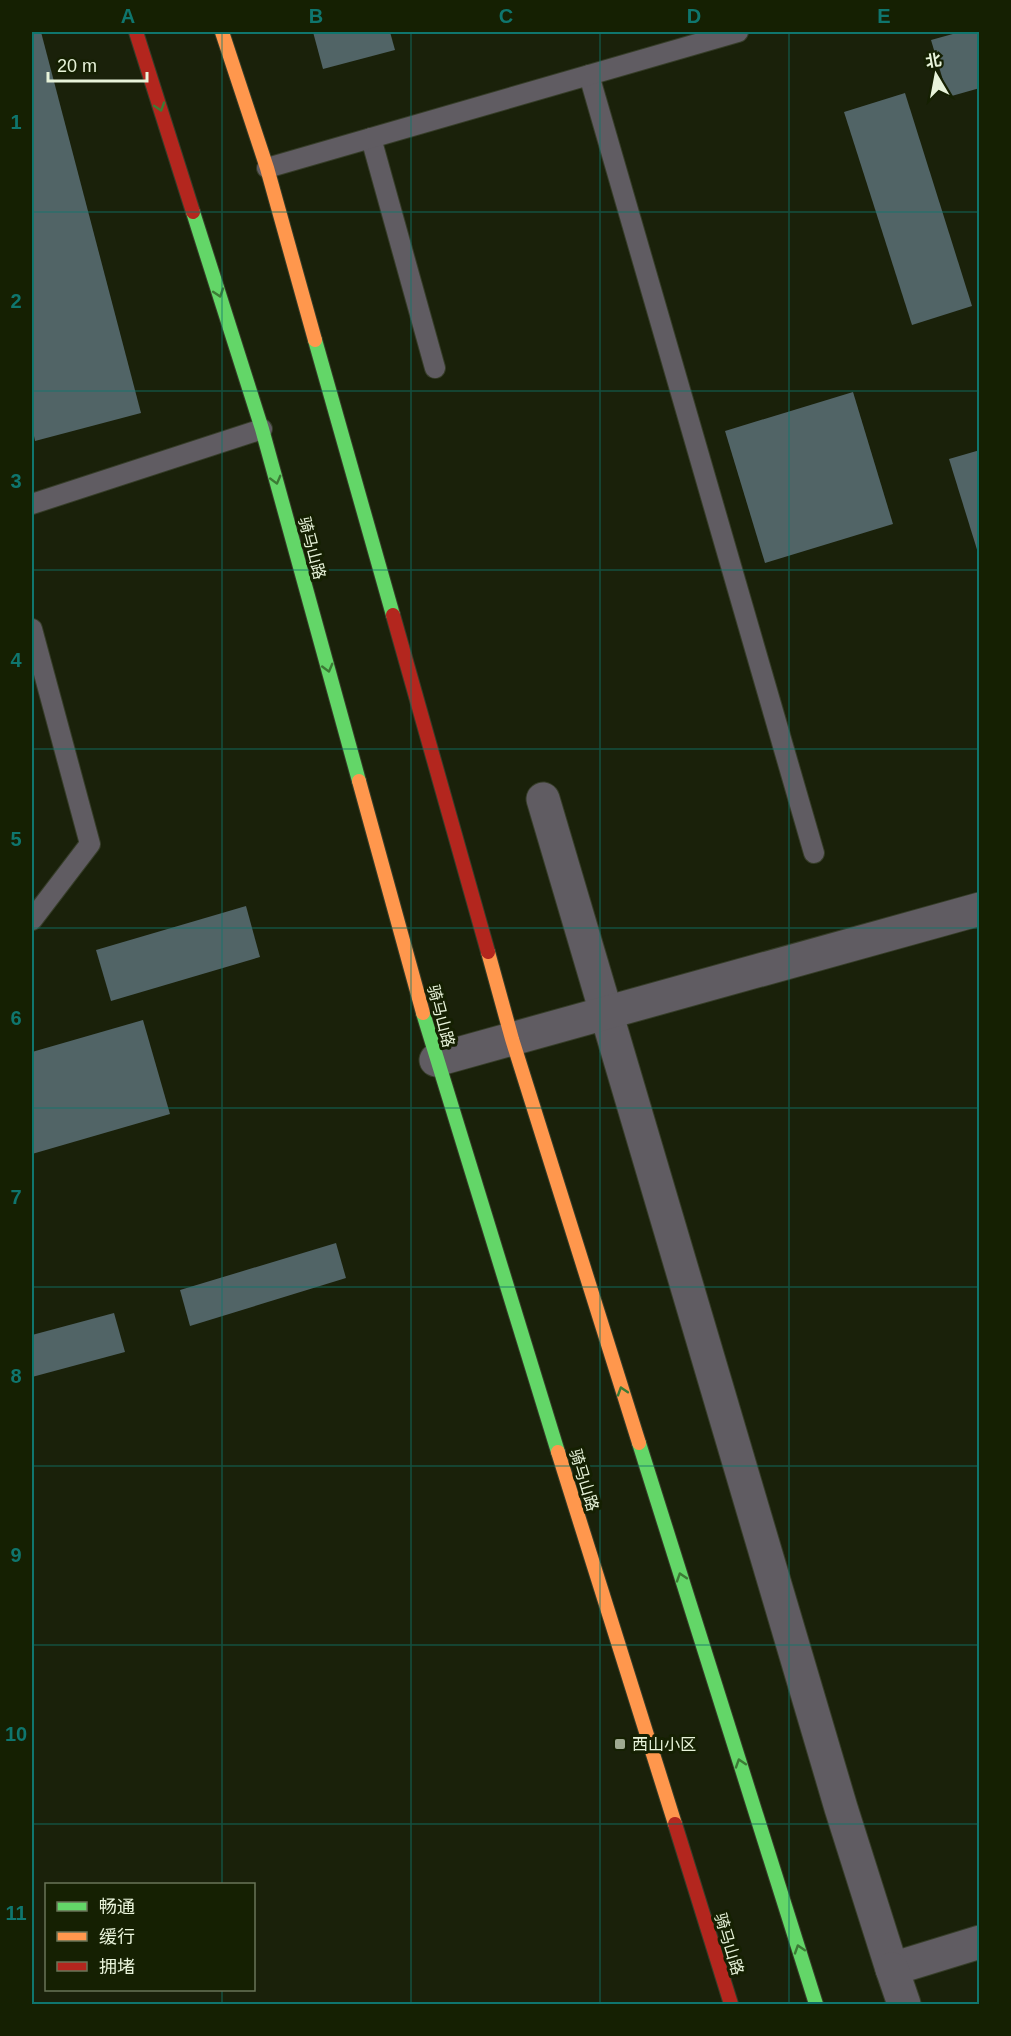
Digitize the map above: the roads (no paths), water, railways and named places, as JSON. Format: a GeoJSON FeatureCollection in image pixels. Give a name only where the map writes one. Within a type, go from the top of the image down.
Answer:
{"type":"FeatureCollection","features":[{"type":"Feature","properties":{"kind":"main road","name":"骑马山路"},"geometry":{"type":"LineString","coordinates":[[136,32],[262,429],[436,1059],[731,2004]]}},
{"type":"Feature","properties":{"kind":"main road"},"geometry":{"type":"LineString","coordinates":[[222,32],[267,168],[512,1040],[816,2004]]}},
{"type":"Feature","properties":{"kind":"street"},"geometry":{"type":"LineString","coordinates":[[543,799],[838,1796],[904,2004]]}},
{"type":"Feature","properties":{"kind":"street"},"geometry":{"type":"LineString","coordinates":[[436,1059],[512,1040],[980,909]]}},
{"type":"Feature","properties":{"kind":"street"},"geometry":{"type":"LineString","coordinates":[[892,1969],[980,1942]]}},
{"type":"Feature","properties":{"kind":"lane"},"geometry":{"type":"LineString","coordinates":[[267,168],[738,32]]}},
{"type":"Feature","properties":{"kind":"lane"},"geometry":{"type":"LineString","coordinates":[[589,75],[814,853]]}},
{"type":"Feature","properties":{"kind":"lane"},"geometry":{"type":"LineString","coordinates":[[371,138],[435,368]]}},
{"type":"Feature","properties":{"kind":"lane"},"geometry":{"type":"LineString","coordinates":[[32,504],[262,429]]}},
{"type":"Feature","properties":{"kind":"lane"},"geometry":{"type":"LineString","coordinates":[[32,629],[90,844],[32,920]]}},
{"type":"Feature","properties":{"kind":"place","name":"西山小区"},"geometry":{"type":"Point","coordinates":[620,1744]}}]}
